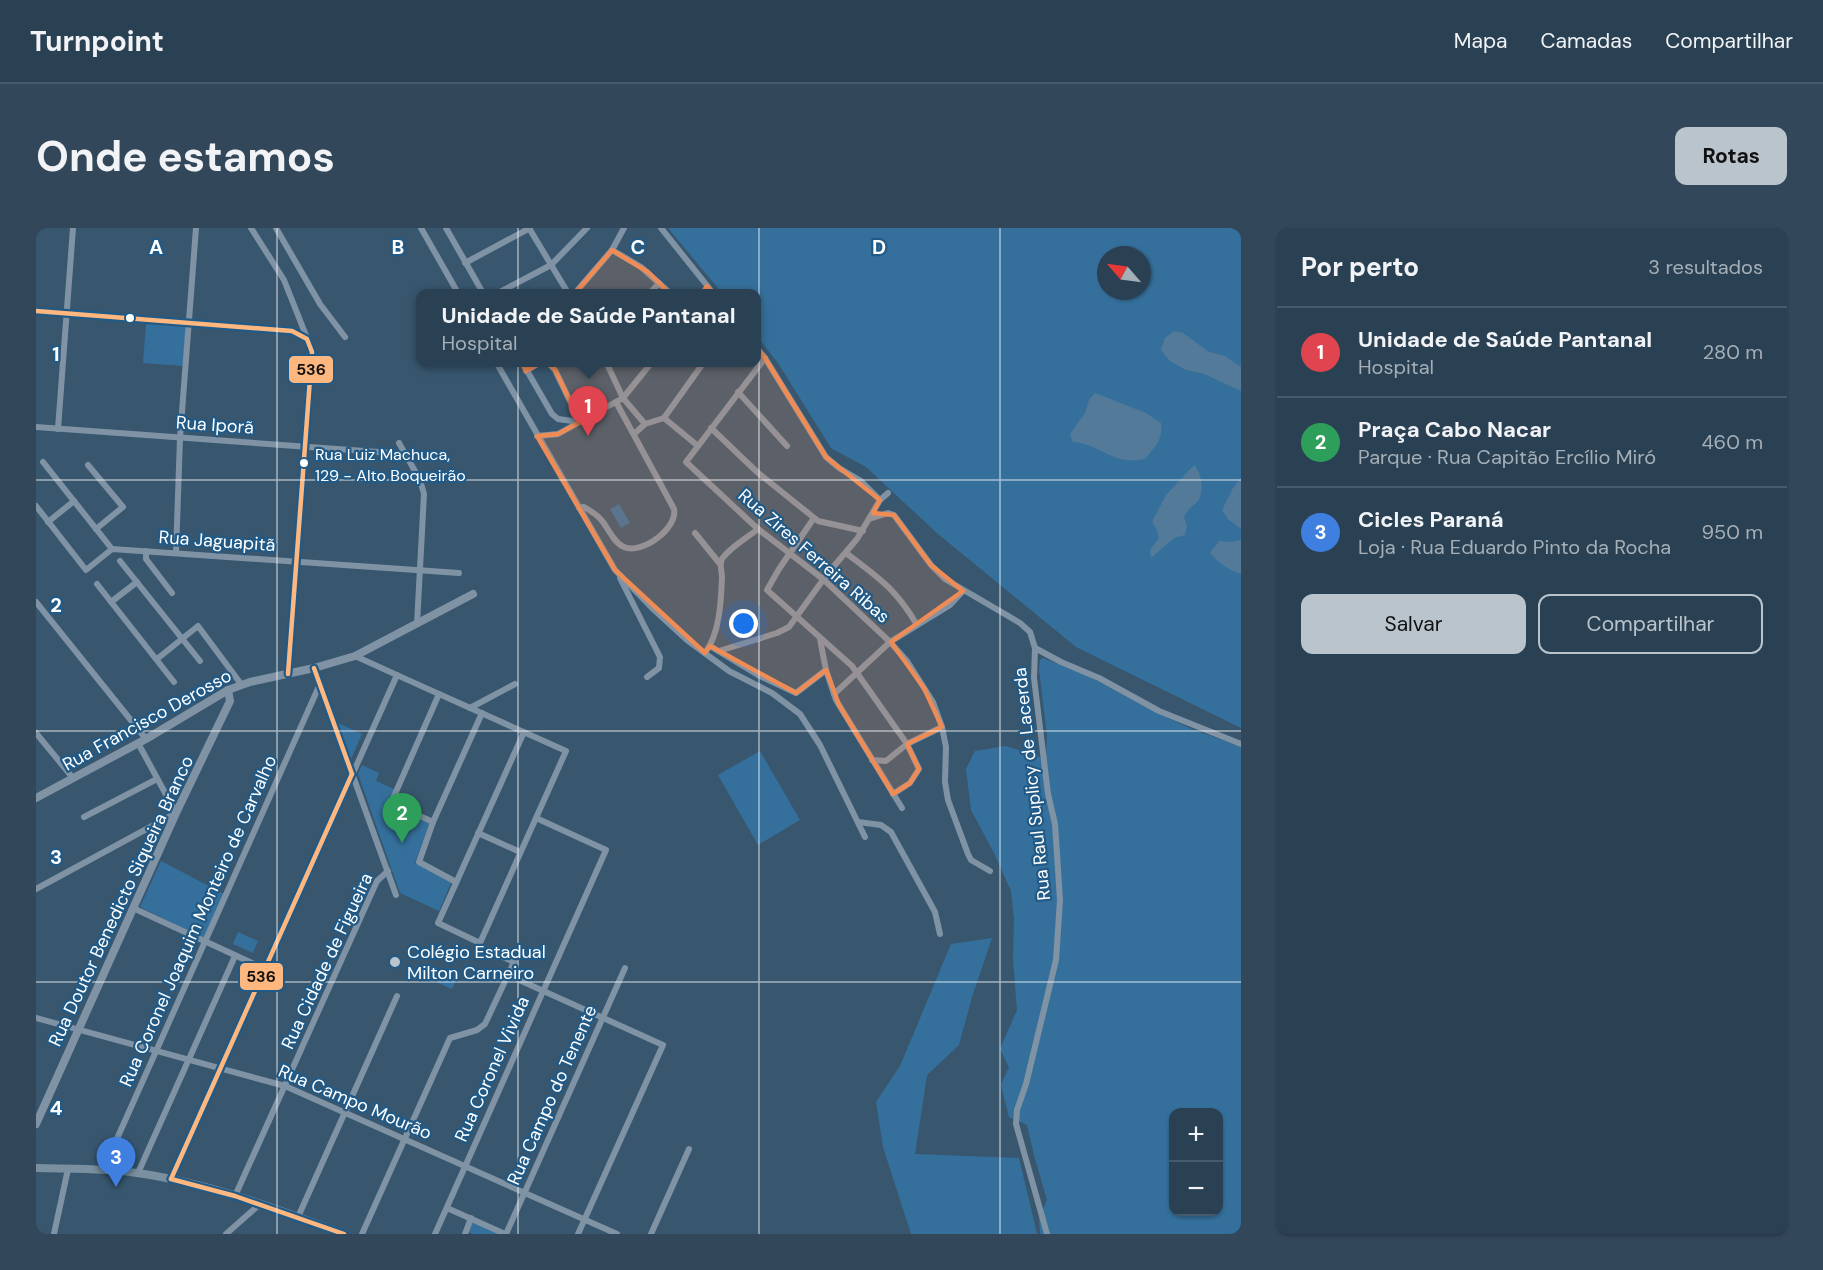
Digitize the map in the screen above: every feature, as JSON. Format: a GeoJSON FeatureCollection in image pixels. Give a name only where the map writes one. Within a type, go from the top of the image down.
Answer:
{"type":"FeatureCollection","features":[{"type":"Feature","properties":{"kind":"main road"},"geometry":{"type":"LineString","coordinates":[[36,1168],[103,1170],[171,1179],[236,1196],[344,1234]]}},
{"type":"Feature","properties":{"kind":"street"},"geometry":{"type":"LineString","coordinates":[[58,429],[73,228]]}},
{"type":"Feature","properties":{"kind":"street"},"geometry":{"type":"LineString","coordinates":[[176,554],[180,438],[196,228]]}},
{"type":"Feature","properties":{"kind":"street"},"geometry":{"type":"LineString","coordinates":[[251,228],[284,280],[312,352],[288,674]]}},
{"type":"Feature","properties":{"kind":"street"},"geometry":{"type":"LineString","coordinates":[[276,228],[320,304],[345,337]]}},
{"type":"Feature","properties":{"kind":"street"},"geometry":{"type":"LineString","coordinates":[[422,228],[455,289]]}},
{"type":"Feature","properties":{"kind":"street"},"geometry":{"type":"LineString","coordinates":[[446,228],[480,289]]}},
{"type":"Feature","properties":{"kind":"street"},"geometry":{"type":"LineString","coordinates":[[465,263],[530,228],[565,289]]}},
{"type":"Feature","properties":{"kind":"street"},"geometry":{"type":"LineString","coordinates":[[507,289],[551,265],[587,228]]}},
{"type":"Feature","properties":{"kind":"street"},"geometry":{"type":"LineString","coordinates":[[579,289],[612,250],[624,228]]}},
{"type":"Feature","properties":{"kind":"street"},"geometry":{"type":"LineString","coordinates":[[661,228],[709,289]]}},
{"type":"Feature","properties":{"kind":"street"},"geometry":{"type":"LineString","coordinates":[[612,250],[641,267],[665,289]]}},
{"type":"Feature","properties":{"kind":"street"},"geometry":{"type":"LineString","coordinates":[[654,289],[659,283]]}},
{"type":"Feature","properties":{"kind":"street"},"geometry":{"type":"LineString","coordinates":[[36,311],[292,331],[307,339]]}},
{"type":"Feature","properties":{"kind":"street"},"geometry":{"type":"LineString","coordinates":[[761,354],[826,457],[861,481],[880,500]]}},
{"type":"Feature","properties":{"kind":"street"},"geometry":{"type":"LineString","coordinates":[[761,363],[765,358]]}},
{"type":"Feature","properties":{"kind":"street"},"geometry":{"type":"LineString","coordinates":[[498,367],[615,570],[660,657],[659,668],[647,677]]}},
{"type":"Feature","properties":{"kind":"street"},"geometry":{"type":"LineString","coordinates":[[524,367],[552,414],[558,419],[580,422]]}},
{"type":"Feature","properties":{"kind":"street"},"geometry":{"type":"LineString","coordinates":[[526,371],[534,367]]}},
{"type":"Feature","properties":{"kind":"street"},"geometry":{"type":"LineString","coordinates":[[552,367],[580,422]]}},
{"type":"Feature","properties":{"kind":"street"},"geometry":{"type":"LineString","coordinates":[[608,367],[623,398],[645,424]]}},
{"type":"Feature","properties":{"kind":"street"},"geometry":{"type":"LineString","coordinates":[[537,436],[558,434],[623,398],[649,367]]}},
{"type":"Feature","properties":{"kind":"street"},"geometry":{"type":"LineString","coordinates":[[634,434],[645,424],[664,418],[701,367]]}},
{"type":"Feature","properties":{"kind":"street"},"geometry":{"type":"LineString","coordinates":[[664,418],[698,446],[758,367]]}},
{"type":"Feature","properties":{"kind":"street"},"geometry":{"type":"LineString","coordinates":[[738,392],[787,446]]}},
{"type":"Feature","properties":{"kind":"street"},"geometry":{"type":"LineString","coordinates":[[579,508],[584,507],[597,516],[617,542],[632,549],[640,548],[653,541],[672,522],[675,514],[616,402]]}},
{"type":"Feature","properties":{"kind":"street","name":"Rua Iporã"},"geometry":{"type":"LineString","coordinates":[[37,426],[392,453]]}},
{"type":"Feature","properties":{"kind":"street"},"geometry":{"type":"LineString","coordinates":[[711,428],[758,472],[814,518],[827,525],[862,531]]}},
{"type":"Feature","properties":{"kind":"street"},"geometry":{"type":"LineString","coordinates":[[399,443],[420,480],[424,494],[417,624]]}},
{"type":"Feature","properties":{"kind":"street","name":"Rua Zires Ferreira Ribas"},"geometry":{"type":"LineString","coordinates":[[698,446],[686,462],[758,529],[823,579],[907,661],[933,702],[942,727],[946,747],[946,787],[950,807],[971,860],[990,871]]}},
{"type":"Feature","properties":{"kind":"street"},"geometry":{"type":"LineString","coordinates":[[36,506],[86,570],[112,549],[43,462]]}},
{"type":"Feature","properties":{"kind":"street"},"geometry":{"type":"LineString","coordinates":[[88,465],[123,507],[96,529]]}},
{"type":"Feature","properties":{"kind":"street"},"geometry":{"type":"LineString","coordinates":[[719,651],[789,627],[823,579],[862,531],[880,500],[888,493]]}},
{"type":"Feature","properties":{"kind":"street"},"geometry":{"type":"LineString","coordinates":[[48,522],[74,501]]}},
{"type":"Feature","properties":{"kind":"street"},"geometry":{"type":"LineString","coordinates":[[869,519],[888,513],[894,515],[931,566],[963,591],[1026,627],[1034,639],[1035,648],[1099,678],[1159,711],[1241,744]]}},
{"type":"Feature","properties":{"kind":"street"},"geometry":{"type":"LineString","coordinates":[[814,518],[789,553],[767,590],[848,662],[907,744],[919,769],[910,783],[893,794]]}},
{"type":"Feature","properties":{"kind":"street"},"geometry":{"type":"LineString","coordinates":[[720,564],[726,555],[758,529]]}},
{"type":"Feature","properties":{"kind":"street"},"geometry":{"type":"LineString","coordinates":[[695,533],[720,564],[722,579],[716,628],[705,653]]}},
{"type":"Feature","properties":{"kind":"street","name":"Rua Jaguapitã"},"geometry":{"type":"LineString","coordinates":[[112,549],[459,573]]}},
{"type":"Feature","properties":{"kind":"street"},"geometry":{"type":"LineString","coordinates":[[146,551],[146,559],[172,593]]}},
{"type":"Feature","properties":{"kind":"street"},"geometry":{"type":"LineString","coordinates":[[846,553],[892,589],[917,626]]}},
{"type":"Feature","properties":{"kind":"street"},"geometry":{"type":"LineString","coordinates":[[120,561],[200,661]]}},
{"type":"Feature","properties":{"kind":"street"},"geometry":{"type":"LineString","coordinates":[[615,570],[662,618],[705,653],[729,671],[772,693],[800,714],[816,737],[865,837]]}},
{"type":"Feature","properties":{"kind":"street"},"geometry":{"type":"LineString","coordinates":[[111,602],[137,582]]}},
{"type":"Feature","properties":{"kind":"street"},"geometry":{"type":"LineString","coordinates":[[97,584],[174,682]]}},
{"type":"Feature","properties":{"kind":"street"},"geometry":{"type":"LineString","coordinates":[[834,694],[890,642],[950,604],[963,591]]}},
{"type":"Feature","properties":{"kind":"street","name":"Rua Francisco Derosso"},"geometry":{"type":"LineString","coordinates":[[36,798],[142,741],[228,690],[241,684],[314,668],[355,656],[473,594]]}},
{"type":"Feature","properties":{"kind":"street"},"geometry":{"type":"LineString","coordinates":[[36,602],[142,741],[157,779],[176,813],[36,889]]}},
{"type":"Feature","properties":{"kind":"street"},"geometry":{"type":"LineString","coordinates":[[156,659],[198,626],[241,684]]}},
{"type":"Feature","properties":{"kind":"street"},"geometry":{"type":"LineString","coordinates":[[820,639],[826,670],[834,694],[902,808]]}},
{"type":"Feature","properties":{"kind":"street"},"geometry":{"type":"LineString","coordinates":[[710,646],[758,675],[796,693],[826,670]]}},
{"type":"Feature","properties":{"kind":"street","name":"Rua Raul Suplicy de Lacerda"},"geometry":{"type":"LineString","coordinates":[[1035,648],[1034,678],[1048,794],[1054,824],[1060,900],[1056,960],[1023,1093],[1022,1107],[1017,1117],[1018,1136],[1047,1234]]}},
{"type":"Feature","properties":{"kind":"street"},"geometry":{"type":"LineString","coordinates":[[355,656],[470,708],[482,713],[524,732],[566,751],[480,943],[438,923],[524,732]]}},
{"type":"Feature","properties":{"kind":"street"},"geometry":{"type":"LineString","coordinates":[[314,668],[396,895]]}},
{"type":"Feature","properties":{"kind":"street"},"geometry":{"type":"LineString","coordinates":[[171,1179],[397,675]]}},
{"type":"Feature","properties":{"kind":"street","name":"Rua Coronel Joaquim Monteiro de Carvalho"},"geometry":{"type":"LineString","coordinates":[[103,1170],[320,684]]}},
{"type":"Feature","properties":{"kind":"street"},"geometry":{"type":"LineString","coordinates":[[470,708],[515,684]]}},
{"type":"Feature","properties":{"kind":"street","name":"Rua Doutor Benedicto Siqueira Branco"},"geometry":{"type":"LineString","coordinates":[[36,1124],[176,813],[230,701],[228,690]]}},
{"type":"Feature","properties":{"kind":"street"},"geometry":{"type":"LineString","coordinates":[[433,822],[391,803],[439,694]]}},
{"type":"Feature","properties":{"kind":"street"},"geometry":{"type":"LineString","coordinates":[[456,882],[419,862],[433,822],[482,713]]}},
{"type":"Feature","properties":{"kind":"street"},"geometry":{"type":"LineString","coordinates":[[872,760],[886,760],[907,744],[942,727]]}},
{"type":"Feature","properties":{"kind":"street"},"geometry":{"type":"LineString","coordinates":[[36,733],[73,778]]}},
{"type":"Feature","properties":{"kind":"street"},"geometry":{"type":"LineString","coordinates":[[84,817],[157,779]]}},
{"type":"Feature","properties":{"kind":"street","name":"Rua Coronel Vivida"},"geometry":{"type":"LineString","coordinates":[[435,1234],[606,850],[536,818]]}},
{"type":"Feature","properties":{"kind":"street"},"geometry":{"type":"LineString","coordinates":[[858,822],[880,825],[891,832],[935,912],[940,934]]}},
{"type":"Feature","properties":{"kind":"street"},"geometry":{"type":"LineString","coordinates":[[478,833],[520,852]]}},
{"type":"Feature","properties":{"kind":"street","name":"Rua Cidade de Figueira"},"geometry":{"type":"LineString","coordinates":[[236,1196],[377,881],[388,871]]}},
{"type":"Feature","properties":{"kind":"street"},"geometry":{"type":"LineString","coordinates":[[133,908],[265,969]]}},
{"type":"Feature","properties":{"kind":"street"},"geometry":{"type":"LineString","coordinates":[[362,1234],[450,1038],[472,1032],[483,1026],[514,962],[499,955]]}},
{"type":"Feature","properties":{"kind":"street"},"geometry":{"type":"LineString","coordinates":[[138,1173],[235,956]]}},
{"type":"Feature","properties":{"kind":"street","name":"Rua Campo do Tenente"},"geometry":{"type":"LineString","coordinates":[[505,1234],[625,968]]}},
{"type":"Feature","properties":{"kind":"street"},"geometry":{"type":"LineString","coordinates":[[508,975],[663,1045],[578,1234]]}},
{"type":"Feature","properties":{"kind":"street"},"geometry":{"type":"LineString","coordinates":[[298,1217],[397,996]]}},
{"type":"Feature","properties":{"kind":"street","name":"Rua Campo Mourão"},"geometry":{"type":"LineString","coordinates":[[36,1018],[285,1086],[617,1234]]}},
{"type":"Feature","properties":{"kind":"street"},"geometry":{"type":"LineString","coordinates":[[651,1234],[689,1149]]}},
{"type":"Feature","properties":{"kind":"street"},"geometry":{"type":"LineString","coordinates":[[54,1234],[68,1168]]}},
{"type":"Feature","properties":{"kind":"street"},"geometry":{"type":"LineString","coordinates":[[226,1234],[260,1204]]}},
{"type":"Feature","properties":{"kind":"street"},"geometry":{"type":"LineString","coordinates":[[447,1208],[505,1234]]}},
{"type":"Feature","properties":{"kind":"street"},"geometry":{"type":"LineString","coordinates":[[465,1234],[471,1218]]}},
{"type":"Feature","properties":{"kind":"highlighted area"},"geometry":{"type":"Polygon","coordinates":[[[612,250],[648,272],[689,312],[707,286],[765,358],[826,457],[880,500],[873,513],[894,515],[931,565],[963,591],[891,642],[924,688],[942,727],[907,744],[919,769],[910,783],[893,794],[839,705],[826,670],[796,693],[710,646],[705,653],[615,570],[537,436],[558,434],[580,422],[555,370],[545,360],[526,371],[507,337],[564,306],[612,250]]]}},
{"type":"Feature","properties":{"kind":"shaded area"},"geometry":{"type":"Polygon","coordinates":[[[668,228],[1241,228],[1241,728],[1076,647],[938,534],[866,467],[831,448],[778,363],[761,341],[761,289],[719,289],[668,228]]]}},
{"type":"Feature","properties":{"kind":"shaded area"},"geometry":{"type":"Polygon","coordinates":[[[146,323],[186,326],[183,366],[143,363],[146,323]]]}},
{"type":"Feature","properties":{"kind":"shaded area"},"geometry":{"type":"Polygon","coordinates":[[[1174,331],[1183,333],[1209,352],[1225,356],[1241,367],[1241,391],[1204,374],[1186,370],[1170,361],[1161,350],[1165,338],[1174,331]]]}},
{"type":"Feature","properties":{"kind":"shaded area"},"geometry":{"type":"Polygon","coordinates":[[[1095,393],[1146,413],[1161,423],[1159,439],[1145,459],[1124,460],[1091,446],[1073,442],[1070,434],[1085,413],[1089,400],[1095,393]]]}},
{"type":"Feature","properties":{"kind":"shaded area"},"geometry":{"type":"Polygon","coordinates":[[[1194,465],[1199,473],[1202,489],[1197,502],[1184,517],[1187,526],[1185,535],[1174,538],[1151,558],[1150,550],[1159,538],[1152,522],[1166,495],[1194,465]]]}},
{"type":"Feature","properties":{"kind":"shaded area"},"geometry":{"type":"Polygon","coordinates":[[[1241,478],[1241,529],[1228,519],[1222,510],[1241,478]]]}},
{"type":"Feature","properties":{"kind":"shaded area"},"geometry":{"type":"Polygon","coordinates":[[[619,504],[630,523],[621,528],[610,509],[619,504]]]}},
{"type":"Feature","properties":{"kind":"shaded area"},"geometry":{"type":"Polygon","coordinates":[[[1241,540],[1241,574],[1224,566],[1210,553],[1219,541],[1241,540]]]}},
{"type":"Feature","properties":{"kind":"shaded area"},"geometry":{"type":"Polygon","coordinates":[[[1043,658],[1090,677],[1192,729],[1241,747],[1241,1234],[1040,1234],[1039,1219],[1047,1200],[1027,1125],[1009,1117],[1001,1085],[1009,1067],[1000,1049],[1017,1010],[1011,891],[971,810],[966,769],[975,751],[1006,746],[1046,759],[1047,735],[1039,669],[1040,660],[1043,658]]]}},
{"type":"Feature","properties":{"kind":"shaded area"},"geometry":{"type":"Polygon","coordinates":[[[338,723],[362,734],[351,759],[338,723]]]}},
{"type":"Feature","properties":{"kind":"shaded area"},"geometry":{"type":"Polygon","coordinates":[[[760,751],[800,820],[758,845],[718,775],[760,751]]]}},
{"type":"Feature","properties":{"kind":"shaded area"},"geometry":{"type":"Polygon","coordinates":[[[362,765],[379,773],[376,781],[394,789],[388,804],[429,824],[415,863],[451,883],[439,911],[400,893],[358,774],[362,765]]]}},
{"type":"Feature","properties":{"kind":"shaded area"},"geometry":{"type":"Polygon","coordinates":[[[161,861],[224,894],[204,938],[140,907],[161,861]]]}},
{"type":"Feature","properties":{"kind":"shaded area"},"geometry":{"type":"Polygon","coordinates":[[[238,932],[258,941],[253,953],[233,944],[238,932]]]}},
{"type":"Feature","properties":{"kind":"shaded area"},"geometry":{"type":"Polygon","coordinates":[[[992,938],[959,1045],[927,1075],[915,1154],[1019,1158],[1037,1234],[911,1234],[883,1147],[876,1102],[900,1066],[951,944],[992,938]]]}},
{"type":"Feature","properties":{"kind":"shaded area"},"geometry":{"type":"Polygon","coordinates":[[[440,974],[456,980],[452,989],[436,982],[440,974]]]}},
{"type":"Feature","properties":{"kind":"shaded area"},"geometry":{"type":"Polygon","coordinates":[[[472,1222],[499,1234],[468,1232],[472,1222]]]}},
{"type":"Feature","properties":{"kind":"transit line","name":"536"},"geometry":{"type":"LineString","coordinates":[[36,311],[292,331],[307,339],[312,352],[288,674]]}},
{"type":"Feature","properties":{"kind":"transit line","name":"536"},"geometry":{"type":"LineString","coordinates":[[314,668],[352,774]]}},
{"type":"Feature","properties":{"kind":"transit line","name":"536"},"geometry":{"type":"LineString","coordinates":[[171,1179],[352,774]]}},
{"type":"Feature","properties":{"kind":"transit line","name":"536"},"geometry":{"type":"LineString","coordinates":[[171,1179],[235,1196],[344,1234]]}},
{"type":"Feature","properties":{"kind":"place","name":"Unidade de Saúde Pantanal"},"geometry":{"type":"Point","coordinates":[588,436]}},
{"type":"Feature","properties":{"kind":"place","name":"Rua Luiz Machuca, 129 - Alto Boqueirão"},"geometry":{"type":"Point","coordinates":[304,463]}},
{"type":"Feature","properties":{"kind":"place","name":"Praça Cabo Nacar"},"geometry":{"type":"Point","coordinates":[402,843]}},
{"type":"Feature","properties":{"kind":"place","name":"Colégio Estadual Milton Carneiro"},"geometry":{"type":"Point","coordinates":[395,962]}},
{"type":"Feature","properties":{"kind":"place","name":"Cicles Paraná"},"geometry":{"type":"Point","coordinates":[116,1187]}}]}
